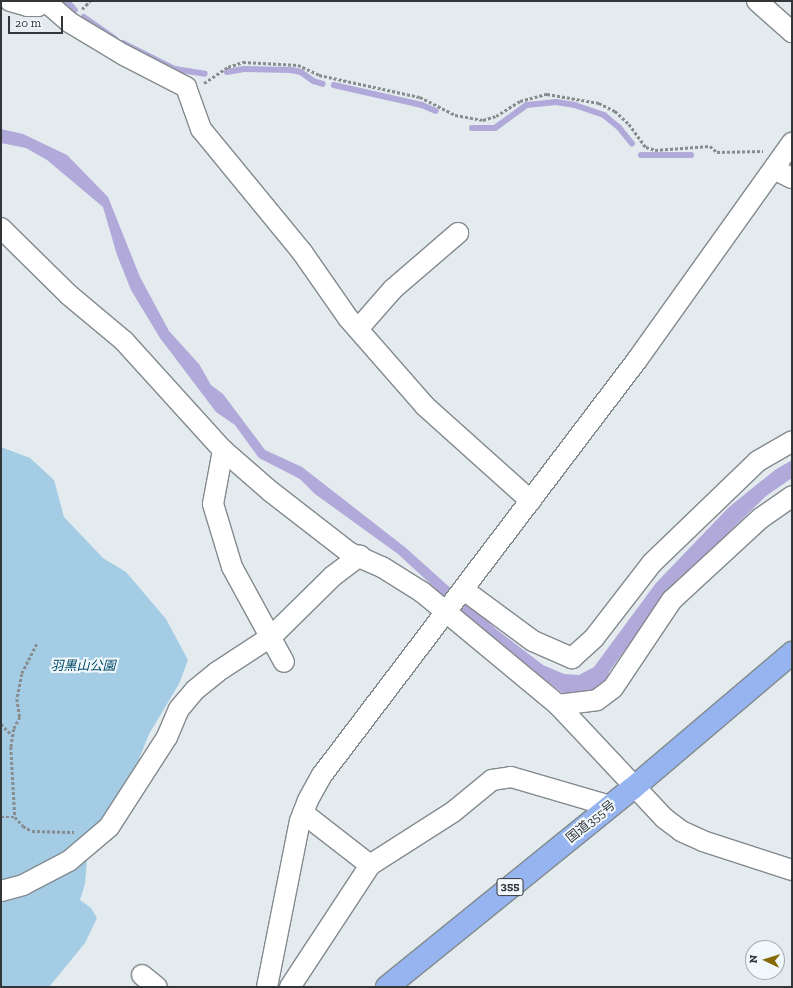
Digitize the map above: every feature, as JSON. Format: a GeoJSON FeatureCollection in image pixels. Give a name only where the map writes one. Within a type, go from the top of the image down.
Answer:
{"type":"FeatureCollection","features":[{"type":"Feature","properties":{"kind":"highway","name":"国道355号"},"geometry":{"type":"LineString","coordinates":[[387,987],[633,788],[792,653]]}},
{"type":"Feature","properties":{"kind":"street"},"geometry":{"type":"LineString","coordinates":[[10,1],[27,6],[38,6],[44,1],[69,22],[186,88],[202,129],[220,155],[302,252],[358,329],[425,406],[531,501]]}},
{"type":"Feature","properties":{"kind":"street"},"geometry":{"type":"LineString","coordinates":[[757,1],[792,32]]}},
{"type":"Feature","properties":{"kind":"street"},"geometry":{"type":"LineString","coordinates":[[267,987],[303,813],[322,775],[531,501],[704,266],[782,157],[792,178]]}},
{"type":"Feature","properties":{"kind":"street"},"geometry":{"type":"LineString","coordinates":[[1,228],[69,295],[124,341],[223,450],[270,491],[350,552],[360,556],[422,592],[455,602],[533,641],[572,658],[594,638],[652,563],[758,461],[792,441]]}},
{"type":"Feature","properties":{"kind":"street"},"geometry":{"type":"LineString","coordinates":[[358,329],[393,290],[458,233]]}},
{"type":"Feature","properties":{"kind":"street"},"geometry":{"type":"LineString","coordinates":[[223,450],[214,504],[232,567],[272,636],[284,662]]}},
{"type":"Feature","properties":{"kind":"street"},"geometry":{"type":"LineString","coordinates":[[558,704],[597,700],[613,688],[672,600],[761,518],[792,496]]}},
{"type":"Feature","properties":{"kind":"street"},"geometry":{"type":"LineString","coordinates":[[1,891],[23,885],[62,864],[92,842],[109,827],[167,737],[179,709],[195,690],[217,672],[272,636],[333,576],[360,556]]}},
{"type":"Feature","properties":{"kind":"street"},"geometry":{"type":"LineString","coordinates":[[455,602],[558,704],[633,788],[664,818],[681,831],[750,858],[792,870]]}},
{"type":"Feature","properties":{"kind":"street"},"geometry":{"type":"LineString","coordinates":[[290,987],[370,865],[453,812],[492,780],[511,777],[610,806]]}},
{"type":"Feature","properties":{"kind":"street"},"geometry":{"type":"LineString","coordinates":[[303,813],[370,865]]}},
{"type":"Feature","properties":{"kind":"path"},"geometry":{"type":"LineString","coordinates":[[186,88],[203,84],[228,67],[243,62],[283,64],[298,66],[319,75],[420,96],[456,115],[483,120],[496,116],[532,97],[547,94],[599,102],[615,111],[629,124],[646,147],[655,150],[710,146],[717,152],[771,151],[782,157]]}},
{"type":"Feature","properties":{"kind":"path"},"geometry":{"type":"LineString","coordinates":[[15,817],[12,793],[12,734],[20,717],[17,698],[19,686],[37,644]]}},
{"type":"Feature","properties":{"kind":"path"},"geometry":{"type":"LineString","coordinates":[[1,724],[12,734]]}},
{"type":"Feature","properties":{"kind":"path"},"geometry":{"type":"LineString","coordinates":[[1,817],[15,817],[32,831],[72,831],[92,842]]}},
{"type":"Feature","properties":{"kind":"green space","name":"羽黒山公園"},"geometry":{"type":"Polygon","coordinates":[[[1,447],[30,458],[54,480],[64,517],[103,558],[126,572],[166,619],[188,660],[179,684],[149,734],[132,777],[87,859],[85,884],[80,900],[91,908],[97,918],[85,943],[49,987],[1,987],[1,447]]]}},
{"type":"Feature","properties":{"kind":"shaded area"},"geometry":{"type":"Polygon","coordinates":[[[1,129],[23,134],[67,155],[108,197],[140,277],[169,331],[199,364],[211,385],[223,394],[265,450],[302,467],[406,548],[496,629],[543,665],[564,674],[579,675],[594,667],[656,583],[729,507],[775,470],[792,460],[792,478],[766,496],[666,593],[609,672],[608,682],[595,693],[565,695],[444,601],[436,589],[398,554],[315,494],[300,479],[259,458],[235,425],[216,412],[160,338],[131,290],[117,255],[103,207],[47,160],[26,148],[1,143],[1,129]]]}},
{"type":"Feature","properties":{"kind":"waterway"},"geometry":{"type":"LineString","coordinates":[[67,1],[75,10]]}},
{"type":"Feature","properties":{"kind":"waterway"},"geometry":{"type":"LineString","coordinates":[[84,17],[115,39]]}},
{"type":"Feature","properties":{"kind":"waterway"},"geometry":{"type":"LineString","coordinates":[[123,43],[175,69],[205,74]]}},
{"type":"Feature","properties":{"kind":"waterway"},"geometry":{"type":"LineString","coordinates":[[227,72],[244,69],[291,70],[301,72],[314,81],[323,84]]}},
{"type":"Feature","properties":{"kind":"waterway"},"geometry":{"type":"LineString","coordinates":[[334,85],[422,105],[436,111]]}},
{"type":"Feature","properties":{"kind":"waterway"},"geometry":{"type":"LineString","coordinates":[[472,128],[495,128],[527,105],[556,102],[575,105],[604,115],[619,127],[632,143]]}},
{"type":"Feature","properties":{"kind":"waterway"},"geometry":{"type":"LineString","coordinates":[[641,155],[691,155]]}}]}
